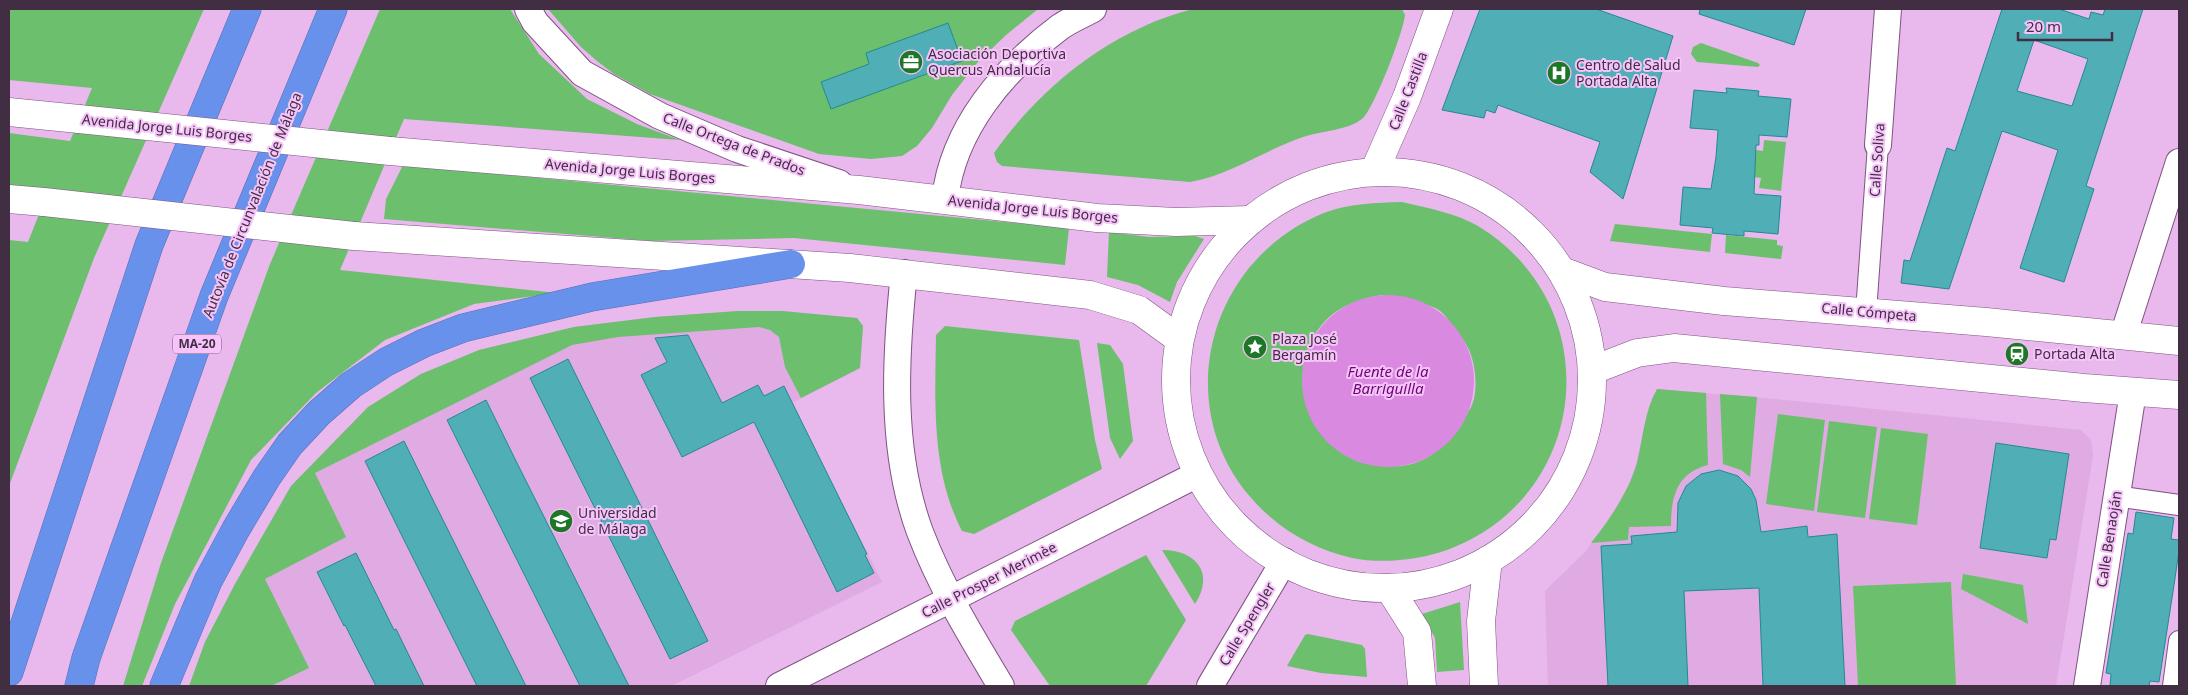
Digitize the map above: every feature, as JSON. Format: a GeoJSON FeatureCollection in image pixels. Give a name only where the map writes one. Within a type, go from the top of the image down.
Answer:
{"type":"FeatureCollection","features":[{"type":"Feature","properties":{"kind":"highway"},"geometry":{"type":"LineString","coordinates":[[9,672],[149,246],[247,9]]}},
{"type":"Feature","properties":{"kind":"highway","name":"Autovía de Circunvalación de Málaga"},"geometry":{"type":"LineString","coordinates":[[79,686],[90,649],[214,296],[333,9]]}},
{"type":"Feature","properties":{"kind":"highway"},"geometry":{"type":"LineString","coordinates":[[164,686],[208,581],[267,477],[296,438],[319,413],[358,381],[386,362],[424,343],[463,328],[592,297],[791,264]]}},
{"type":"Feature","properties":{"kind":"main road","name":"Calle Castilla"},"geometry":{"type":"LineString","coordinates":[[1374,172],[1407,97],[1438,9]]}},
{"type":"Feature","properties":{"kind":"main road","name":"Avenida Jorge Luis Borges"},"geometry":{"type":"LineString","coordinates":[[9,112],[390,151],[859,190],[1097,218],[1176,222],[1251,220]]}},
{"type":"Feature","properties":{"kind":"main road"},"geometry":{"type":"LineString","coordinates":[[1374,172],[1430,177],[1482,196],[1527,228],[1562,271],[1578,302],[1588,335],[1593,370],[1588,427],[1568,480],[1534,526],[1488,560],[1441,581],[1390,588],[1356,586],[1322,579],[1275,558],[1235,525],[1217,505],[1198,474],[1180,427],[1175,383],[1179,339],[1194,295],[1218,254],[1251,220],[1288,195],[1330,179],[1374,172]]}},
{"type":"Feature","properties":{"kind":"main road"},"geometry":{"type":"LineString","coordinates":[[9,199],[354,236],[791,264],[904,274],[1090,295],[1139,310],[1179,339]]}},
{"type":"Feature","properties":{"kind":"main road","name":"Calle Cómpeta"},"geometry":{"type":"LineString","coordinates":[[1562,271],[1605,288],[1724,301],[2179,341]]}},
{"type":"Feature","properties":{"kind":"main road"},"geometry":{"type":"LineString","coordinates":[[1593,370],[1637,353],[1674,348],[2179,395]]}},
{"type":"Feature","properties":{"kind":"main road"},"geometry":{"type":"LineString","coordinates":[[1484,686],[1481,620],[1488,560]]}},
{"type":"Feature","properties":{"kind":"main road"},"geometry":{"type":"LineString","coordinates":[[1390,588],[1417,632],[1422,686]]}},
{"type":"Feature","properties":{"kind":"street","name":"Calle Ortega de Prados"},"geometry":{"type":"LineString","coordinates":[[528,9],[535,22],[582,73],[660,116],[737,149],[859,190]]}},
{"type":"Feature","properties":{"kind":"street"},"geometry":{"type":"LineString","coordinates":[[945,199],[947,180],[963,135],[1006,73],[1061,26],[1093,9]]}},
{"type":"Feature","properties":{"kind":"street"},"geometry":{"type":"LineString","coordinates":[[1425,9],[1427,43]]}},
{"type":"Feature","properties":{"kind":"street","name":"Calle Soliva"},"geometry":{"type":"LineString","coordinates":[[1866,312],[1888,9]]}},
{"type":"Feature","properties":{"kind":"street"},"geometry":{"type":"LineString","coordinates":[[2124,336],[2179,162]]}},
{"type":"Feature","properties":{"kind":"street"},"geometry":{"type":"LineString","coordinates":[[904,274],[899,325],[897,412],[905,475],[920,531],[950,600],[1001,686]]}},
{"type":"Feature","properties":{"kind":"street","name":"Calle Benaoján"},"geometry":{"type":"LineString","coordinates":[[2087,686],[2115,496],[2133,392]]}},
{"type":"Feature","properties":{"kind":"street","name":"Calle Prosper Merimèe"},"geometry":{"type":"LineString","coordinates":[[779,686],[1198,474]]}},
{"type":"Feature","properties":{"kind":"street"},"geometry":{"type":"LineString","coordinates":[[2115,496],[2179,505]]}},
{"type":"Feature","properties":{"kind":"street","name":"Calle Spengler"},"geometry":{"type":"LineString","coordinates":[[1210,686],[1284,562]]}},
{"type":"Feature","properties":{"kind":"street"},"geometry":{"type":"LineString","coordinates":[[2173,686],[2179,642]]}},
{"type":"Feature","properties":{"kind":"shaded area","name":"Universidad de Málaga"},"geometry":{"type":"Polygon","coordinates":[[[738,311],[782,311],[857,318],[863,326],[860,368],[792,403],[882,582],[671,686],[189,686],[205,642],[235,584],[291,486],[368,407],[421,374],[479,350],[574,327],[655,317],[738,311]]]}},
{"type":"Feature","properties":{"kind":"shaded area"},"geometry":{"type":"Polygon","coordinates":[[[1657,389],[2081,430],[2091,440],[2093,455],[2056,686],[1548,686],[1545,591],[1586,551],[1605,526],[1629,485],[1636,464],[1649,407],[1657,389]]]}},
{"type":"Feature","properties":{"kind":"green space"},"geometry":{"type":"Polygon","coordinates":[[[9,9],[204,9],[94,258],[9,486],[9,240],[28,242],[49,189],[9,185],[9,133],[70,141],[92,88],[9,80],[9,9]]]}},
{"type":"Feature","properties":{"kind":"green space"},"geometry":{"type":"Polygon","coordinates":[[[380,9],[510,9],[539,54],[587,99],[637,124],[680,140],[404,119],[340,270],[557,293],[474,304],[385,340],[316,393],[251,460],[175,604],[142,686],[123,686],[161,563],[270,264],[380,9]]]}},
{"type":"Feature","properties":{"kind":"green space"},"geometry":{"type":"Polygon","coordinates":[[[548,9],[1038,9],[1006,35],[977,63],[952,95],[932,128],[917,146],[902,156],[871,159],[819,154],[650,94],[614,74],[597,61],[581,47],[548,9]]]}},
{"type":"Feature","properties":{"kind":"green space"},"geometry":{"type":"Polygon","coordinates":[[[1193,9],[1402,9],[1405,15],[1388,68],[1375,98],[1364,117],[1352,125],[1289,142],[1219,174],[1190,182],[1002,166],[997,162],[994,153],[1013,128],[1057,83],[1081,63],[1135,31],[1163,18],[1193,9]]]}},
{"type":"Feature","properties":{"kind":"green space"},"geometry":{"type":"Polygon","coordinates":[[[1701,43],[1760,65],[1758,67],[1697,62],[1691,54],[1693,47],[1701,43]]]}},
{"type":"Feature","properties":{"kind":"green space"},"geometry":{"type":"Polygon","coordinates":[[[1764,140],[1786,142],[1781,191],[1759,188],[1761,178],[1754,177],[1756,150],[1763,151],[1764,140]]]}},
{"type":"Feature","properties":{"kind":"green space"},"geometry":{"type":"Polygon","coordinates":[[[403,165],[1069,228],[1065,265],[794,238],[651,241],[384,219],[386,199],[403,165]]]}},
{"type":"Feature","properties":{"kind":"green space"},"geometry":{"type":"Polygon","coordinates":[[[1402,202],[1451,214],[1469,221],[1478,226],[1520,261],[1549,303],[1564,350],[1566,398],[1555,445],[1531,488],[1495,524],[1447,550],[1412,559],[1364,560],[1340,555],[1318,547],[1286,530],[1268,515],[1236,478],[1216,437],[1208,393],[1211,349],[1225,307],[1249,269],[1282,237],[1324,213],[1333,210],[1353,205],[1402,202]],[[1382,295],[1359,300],[1345,306],[1327,319],[1314,336],[1306,356],[1302,376],[1304,397],[1311,416],[1321,434],[1336,449],[1363,463],[1406,465],[1422,460],[1442,446],[1470,409],[1475,396],[1476,379],[1468,347],[1444,314],[1427,305],[1382,295]]]}},
{"type":"Feature","properties":{"kind":"green space"},"geometry":{"type":"Polygon","coordinates":[[[1615,224],[1712,234],[1710,252],[1610,241],[1615,224]]]}},
{"type":"Feature","properties":{"kind":"green space"},"geometry":{"type":"Polygon","coordinates":[[[1109,232],[1149,237],[1195,236],[1204,239],[1177,282],[1170,302],[1138,285],[1107,277],[1109,232]]]}},
{"type":"Feature","properties":{"kind":"green space"},"geometry":{"type":"Polygon","coordinates":[[[1726,235],[1777,240],[1777,245],[1783,246],[1781,259],[1725,253],[1726,235]]]}},
{"type":"Feature","properties":{"kind":"green space"},"geometry":{"type":"Polygon","coordinates":[[[738,311],[782,311],[857,318],[863,326],[860,368],[801,398],[785,367],[779,337],[770,330],[759,327],[618,337],[572,345],[315,473],[346,537],[265,579],[309,668],[271,686],[189,686],[205,642],[235,584],[291,486],[368,407],[421,374],[479,350],[574,327],[655,317],[738,311]]]}},
{"type":"Feature","properties":{"kind":"green space"},"geometry":{"type":"Polygon","coordinates":[[[945,326],[1079,340],[1095,440],[1102,469],[974,534],[962,531],[952,508],[945,484],[937,435],[936,335],[945,326]]]}},
{"type":"Feature","properties":{"kind":"green space"},"geometry":{"type":"Polygon","coordinates":[[[1097,343],[1110,345],[1123,364],[1133,441],[1120,459],[1110,438],[1097,343]]]}},
{"type":"Feature","properties":{"kind":"green space"},"geometry":{"type":"Polygon","coordinates":[[[1657,389],[1706,393],[1708,465],[1689,474],[1677,488],[1672,506],[1671,526],[1629,527],[1628,540],[1591,543],[1612,515],[1629,485],[1637,463],[1649,407],[1657,389]]]}},
{"type":"Feature","properties":{"kind":"green space"},"geometry":{"type":"Polygon","coordinates":[[[1720,394],[1757,397],[1750,477],[1741,470],[1723,464],[1720,394]]]}},
{"type":"Feature","properties":{"kind":"green space"},"geometry":{"type":"Polygon","coordinates":[[[1778,414],[1825,420],[1814,511],[1766,504],[1778,414]]]}},
{"type":"Feature","properties":{"kind":"green space"},"geometry":{"type":"Polygon","coordinates":[[[1829,421],[1877,427],[1865,518],[1817,512],[1829,421]]]}},
{"type":"Feature","properties":{"kind":"green space"},"geometry":{"type":"Polygon","coordinates":[[[1881,428],[1928,434],[1917,525],[1869,519],[1881,428]]]}},
{"type":"Feature","properties":{"kind":"green space"},"geometry":{"type":"Polygon","coordinates":[[[1162,550],[1184,554],[1199,565],[1203,582],[1201,593],[1195,604],[1162,550]]]}},
{"type":"Feature","properties":{"kind":"green space"},"geometry":{"type":"Polygon","coordinates":[[[1146,555],[1186,620],[1146,686],[1050,686],[1011,630],[1015,621],[1146,555]]]}},
{"type":"Feature","properties":{"kind":"green space"},"geometry":{"type":"Polygon","coordinates":[[[1963,574],[2023,585],[2028,624],[1961,589],[1963,574]]]}},
{"type":"Feature","properties":{"kind":"green space"},"geometry":{"type":"Polygon","coordinates":[[[1951,582],[1956,686],[1858,686],[1853,586],[1951,582]]]}},
{"type":"Feature","properties":{"kind":"green space"},"geometry":{"type":"Polygon","coordinates":[[[1460,602],[1464,670],[1437,672],[1435,638],[1422,614],[1460,602]]]}},
{"type":"Feature","properties":{"kind":"green space"},"geometry":{"type":"Polygon","coordinates":[[[1308,634],[1362,645],[1365,649],[1367,677],[1321,673],[1287,666],[1305,635],[1308,634]]]}},
{"type":"Feature","properties":{"kind":"water","name":"Fuente de la Barriguilla"},"geometry":{"type":"Polygon","coordinates":[[[1396,295],[1413,298],[1429,305],[1443,314],[1455,326],[1471,356],[1474,381],[1473,398],[1468,414],[1455,436],[1443,448],[1413,464],[1380,467],[1363,464],[1347,457],[1333,448],[1321,436],[1305,406],[1302,373],[1305,356],[1312,340],[1321,326],[1333,314],[1363,298],[1396,295]]]}},
{"type":"Feature","properties":{"kind":"building","name":"Centro de Salud Portada Alta"},"geometry":{"type":"Polygon","coordinates":[[[1480,9],[1596,9],[1673,36],[1623,199],[1590,172],[1600,142],[1498,105],[1495,113],[1486,110],[1484,118],[1442,110],[1480,9]]]}},
{"type":"Feature","properties":{"kind":"building"},"geometry":{"type":"Polygon","coordinates":[[[1700,9],[1806,9],[1794,45],[1699,14],[1700,9]]]}},
{"type":"Feature","properties":{"kind":"building"},"geometry":{"type":"Polygon","coordinates":[[[2002,9],[2059,9],[2089,19],[2091,12],[2103,15],[2105,9],[2143,9],[2086,186],[2094,189],[2064,282],[2020,268],[2058,150],[2002,131],[1949,289],[1901,283],[1904,260],[1910,261],[1947,148],[1955,151],[2002,9]],[[2034,40],[2017,91],[2072,106],[2088,59],[2034,40]]]}},
{"type":"Feature","properties":{"kind":"building"},"geometry":{"type":"Polygon","coordinates":[[[948,23],[962,61],[831,109],[821,82],[869,64],[866,53],[948,23]]]}},
{"type":"Feature","properties":{"kind":"building"},"geometry":{"type":"Polygon","coordinates":[[[1726,88],[1759,91],[1758,96],[1791,99],[1787,137],[1759,135],[1759,145],[1756,145],[1754,194],[1781,196],[1778,234],[1744,231],[1744,236],[1712,233],[1713,228],[1680,225],[1683,187],[1711,189],[1716,157],[1718,130],[1690,128],[1694,90],[1727,93],[1726,88]]]}},
{"type":"Feature","properties":{"kind":"building"},"geometry":{"type":"Polygon","coordinates":[[[688,335],[722,403],[758,385],[764,396],[784,386],[867,554],[865,555],[874,573],[837,592],[754,422],[682,457],[641,375],[667,362],[655,338],[688,335]]]}},
{"type":"Feature","properties":{"kind":"building"},"geometry":{"type":"Polygon","coordinates":[[[568,359],[708,641],[670,659],[530,378],[568,359]]]}},
{"type":"Feature","properties":{"kind":"building"},"geometry":{"type":"Polygon","coordinates":[[[486,400],[629,686],[580,686],[447,420],[486,400]]]}},
{"type":"Feature","properties":{"kind":"building"},"geometry":{"type":"Polygon","coordinates":[[[404,441],[526,686],[477,686],[399,530],[365,461],[404,441]]]}},
{"type":"Feature","properties":{"kind":"building"},"geometry":{"type":"Polygon","coordinates":[[[1996,443],[2069,454],[2056,540],[2050,539],[2047,558],[1980,548],[1996,443]]]}},
{"type":"Feature","properties":{"kind":"building"},"geometry":{"type":"Polygon","coordinates":[[[1719,470],[1738,476],[1751,489],[1756,500],[1761,532],[1807,526],[1808,537],[1837,534],[1845,686],[1763,686],[1759,588],[1684,591],[1688,686],[1608,686],[1601,546],[1632,544],[1631,536],[1677,532],[1678,503],[1686,486],[1701,474],[1719,470]]]}},
{"type":"Feature","properties":{"kind":"building"},"geometry":{"type":"Polygon","coordinates":[[[2136,512],[2174,518],[2171,539],[2179,540],[2179,551],[2174,585],[2159,682],[2150,681],[2149,686],[2110,686],[2111,674],[2106,673],[2128,533],[2133,534],[2136,512]]]}},
{"type":"Feature","properties":{"kind":"building"},"geometry":{"type":"Polygon","coordinates":[[[356,553],[424,686],[376,686],[344,626],[317,572],[356,553]]]}},
{"type":"Feature","properties":{"kind":"place","name":"Asociación Deportiva Quercus Andalucía"},"geometry":{"type":"Point","coordinates":[911,62]}},
{"type":"Feature","properties":{"kind":"place","name":"Centro de Salud Portada Alta"},"geometry":{"type":"Point","coordinates":[1559,73]}},
{"type":"Feature","properties":{"kind":"place","name":"Plaza José Bergamín"},"geometry":{"type":"Point","coordinates":[1255,347]}},
{"type":"Feature","properties":{"kind":"place","name":"Portada Alta"},"geometry":{"type":"Point","coordinates":[2017,354]}},
{"type":"Feature","properties":{"kind":"place","name":"Universidad de Málaga"},"geometry":{"type":"Point","coordinates":[561,521]}}]}
